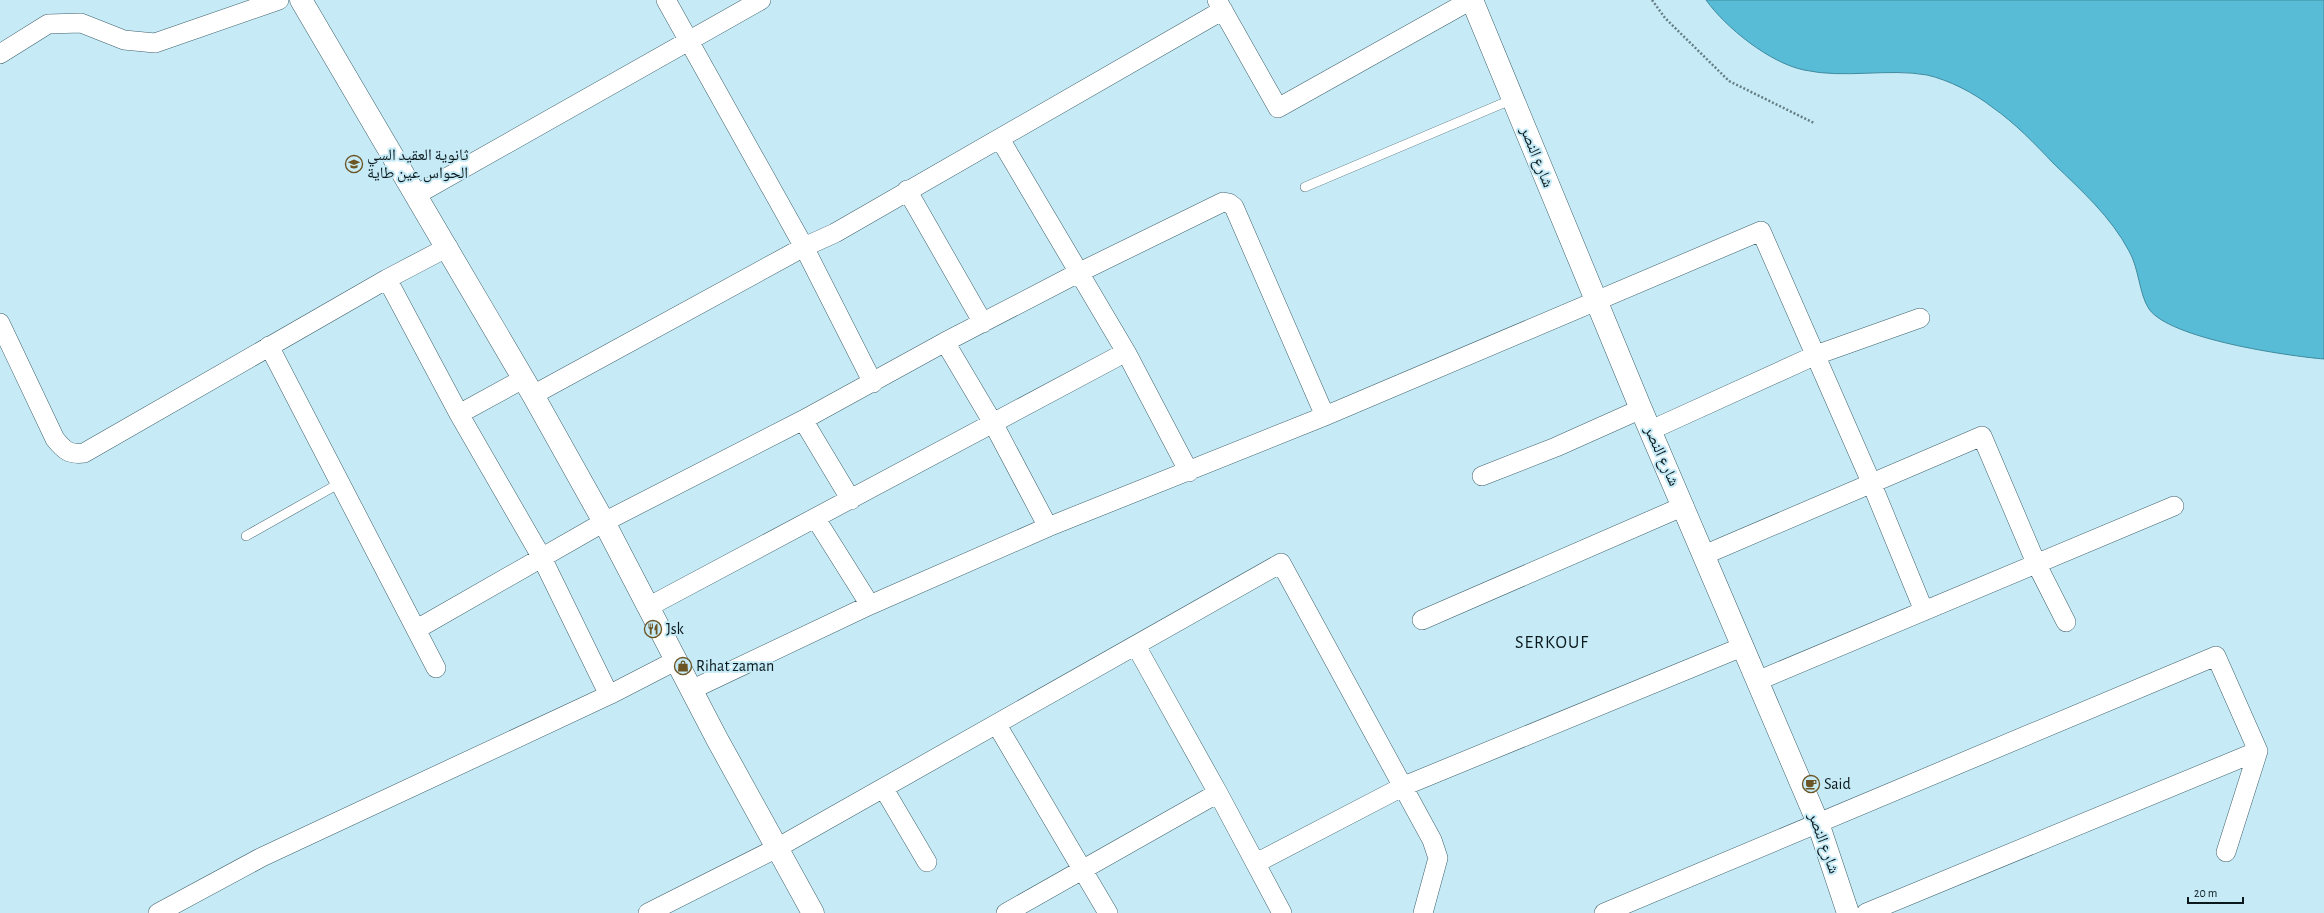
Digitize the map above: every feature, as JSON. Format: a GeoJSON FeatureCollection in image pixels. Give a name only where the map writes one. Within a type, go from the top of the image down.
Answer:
{"type":"FeatureCollection","features":[{"type":"Feature","properties":{"kind":"main road"},"geometry":{"type":"LineString","coordinates":[[301,0],[448,247],[604,522],[675,661],[813,913]]}},
{"type":"Feature","properties":{"kind":"main road","name":"شارع النصر"},"geometry":{"type":"LineString","coordinates":[[1471,0],[1514,99],[1641,409],[1684,506],[1742,647],[1818,823],[1848,913]]}},
{"type":"Feature","properties":{"kind":"street"},"geometry":{"type":"LineString","coordinates":[[0,54],[48,24],[81,23],[124,40],[155,43],[280,0]]}},
{"type":"Feature","properties":{"kind":"street"},"geometry":{"type":"LineString","coordinates":[[666,0],[804,247],[873,383]]}},
{"type":"Feature","properties":{"kind":"street"},"geometry":{"type":"LineString","coordinates":[[416,195],[761,0]]}},
{"type":"Feature","properties":{"kind":"street"},"geometry":{"type":"LineString","coordinates":[[459,414],[528,387],[804,247],[835,233],[907,190],[1000,139],[1220,5],[1278,108],[1471,0]]}},
{"type":"Feature","properties":{"kind":"street"},"geometry":{"type":"LineString","coordinates":[[1000,139],[1126,352],[1189,472]]}},
{"type":"Feature","properties":{"kind":"street"},"geometry":{"type":"LineString","coordinates":[[907,190],[983,323]]}},
{"type":"Feature","properties":{"kind":"street"},"geometry":{"type":"LineString","coordinates":[[417,629],[604,522],[803,420],[873,383],[945,342],[1080,272],[1223,202],[1234,206],[1325,416]]}},
{"type":"Feature","properties":{"kind":"street"},"geometry":{"type":"LineString","coordinates":[[691,690],[870,605],[1048,527],[1189,472],[1325,416],[1761,231],[1871,482],[1924,611]]}},
{"type":"Feature","properties":{"kind":"street"},"geometry":{"type":"LineString","coordinates":[[0,323],[55,439],[65,450],[73,455],[84,453],[387,279],[448,247]]}},
{"type":"Feature","properties":{"kind":"street"},"geometry":{"type":"LineString","coordinates":[[387,279],[459,414],[542,558],[609,695]]}},
{"type":"Feature","properties":{"kind":"street"},"geometry":{"type":"LineString","coordinates":[[1651,430],[1816,355],[1920,318]]}},
{"type":"Feature","properties":{"kind":"street"},"geometry":{"type":"LineString","coordinates":[[945,342],[993,424],[1048,527]]}},
{"type":"Feature","properties":{"kind":"street"},"geometry":{"type":"LineString","coordinates":[[269,346],[436,668]]}},
{"type":"Feature","properties":{"kind":"street"},"geometry":{"type":"LineString","coordinates":[[648,607],[816,519],[1126,352]]}},
{"type":"Feature","properties":{"kind":"street"},"geometry":{"type":"LineString","coordinates":[[1482,476],[1556,447],[1641,409]]}},
{"type":"Feature","properties":{"kind":"street"},"geometry":{"type":"LineString","coordinates":[[803,420],[851,500]]}},
{"type":"Feature","properties":{"kind":"street"},"geometry":{"type":"LineString","coordinates":[[1704,555],[1871,482],[1982,436],[2036,563],[2066,622]]}},
{"type":"Feature","properties":{"kind":"street"},"geometry":{"type":"LineString","coordinates":[[1422,620],[1684,506]]}},
{"type":"Feature","properties":{"kind":"street"},"geometry":{"type":"LineString","coordinates":[[1757,681],[2174,506]]}},
{"type":"Feature","properties":{"kind":"street"},"geometry":{"type":"LineString","coordinates":[[816,519],[870,605]]}},
{"type":"Feature","properties":{"kind":"street"},"geometry":{"type":"LineString","coordinates":[[648,913],[777,848],[884,789],[1281,563],[1404,786],[1432,840],[1438,858],[1423,913]]}},
{"type":"Feature","properties":{"kind":"street"},"geometry":{"type":"LineString","coordinates":[[1136,646],[1218,793],[1282,913]]}},
{"type":"Feature","properties":{"kind":"street"},"geometry":{"type":"LineString","coordinates":[[1256,863],[1404,786],[1742,647]]}},
{"type":"Feature","properties":{"kind":"street"},"geometry":{"type":"LineString","coordinates":[[1604,913],[2216,656],[2258,750],[2226,852]]}},
{"type":"Feature","properties":{"kind":"street"},"geometry":{"type":"LineString","coordinates":[[158,913],[262,857],[609,695],[675,661]]}},
{"type":"Feature","properties":{"kind":"street"},"geometry":{"type":"LineString","coordinates":[[997,726],[1084,869],[1108,913]]}},
{"type":"Feature","properties":{"kind":"street"},"geometry":{"type":"LineString","coordinates":[[1866,913],[2258,750]]}},
{"type":"Feature","properties":{"kind":"street"},"geometry":{"type":"LineString","coordinates":[[884,789],[926,862]]}},
{"type":"Feature","properties":{"kind":"street"},"geometry":{"type":"LineString","coordinates":[[1006,913],[1218,793]]}},
{"type":"Feature","properties":{"kind":"lane"},"geometry":{"type":"LineString","coordinates":[[1305,187],[1514,99]]}},
{"type":"Feature","properties":{"kind":"lane"},"geometry":{"type":"LineString","coordinates":[[246,536],[340,483]]}},
{"type":"Feature","properties":{"kind":"path"},"geometry":{"type":"LineString","coordinates":[[1652,0],[1665,18],[1729,81],[1814,123]]}},
{"type":"Feature","properties":{"kind":"water"},"geometry":{"type":"Polygon","coordinates":[[[1706,0],[2324,0],[2324,359],[2258,350],[2231,344],[2180,329],[2161,320],[2149,309],[2143,296],[2135,265],[2129,251],[2114,227],[2105,216],[2085,194],[2017,127],[1985,102],[1969,92],[1944,80],[1927,75],[1912,73],[1819,73],[1791,66],[1763,52],[1737,33],[1725,22],[1706,0]]]}},
{"type":"Feature","properties":{"kind":"place","name":"ثانوية العقيد السي الحواس عين طاية"},"geometry":{"type":"Point","coordinates":[354,164]}},
{"type":"Feature","properties":{"kind":"place","name":"Jsk"},"geometry":{"type":"Point","coordinates":[653,629]}},
{"type":"Feature","properties":{"kind":"place","name":"Rihat zaman"},"geometry":{"type":"Point","coordinates":[683,666]}},
{"type":"Feature","properties":{"kind":"place","name":"Said"},"geometry":{"type":"Point","coordinates":[1811,784]}},
{"type":"Feature","properties":{"kind":"district","name":"SERKOUF"},"geometry":{"type":"Point","coordinates":[1552,643]}}]}
